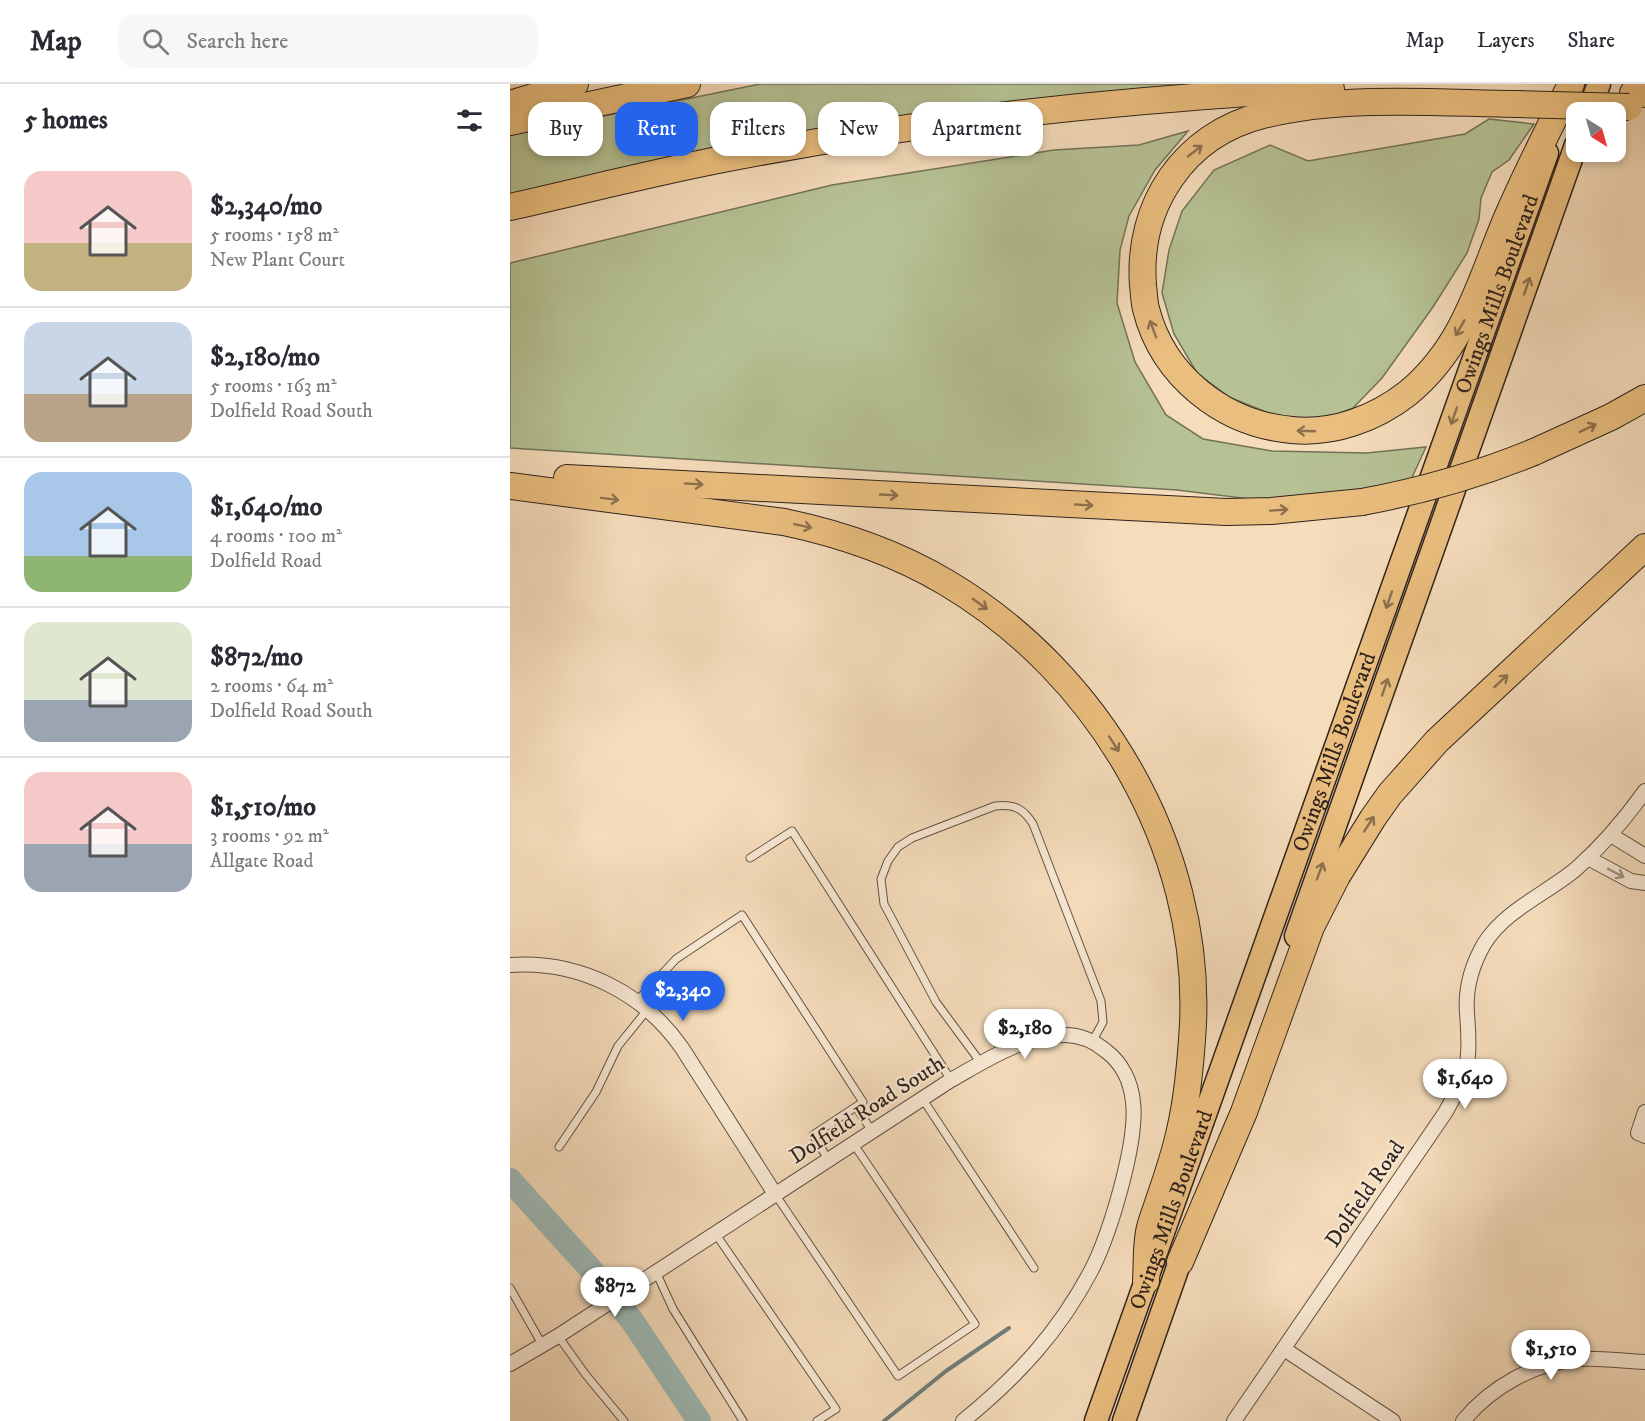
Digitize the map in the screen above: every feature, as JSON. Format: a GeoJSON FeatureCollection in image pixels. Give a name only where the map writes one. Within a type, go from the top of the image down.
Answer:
{"type":"FeatureCollection","features":[{"type":"Feature","properties":{"kind":"highway"},"geometry":{"type":"LineString","coordinates":[[510,104],[575,84]]}},
{"type":"Feature","properties":{"kind":"highway"},"geometry":{"type":"LineString","coordinates":[[510,122],[687,84]]}},
{"type":"Feature","properties":{"kind":"highway"},"geometry":{"type":"LineString","coordinates":[[1520,97],[1320,104],[1261,115],[1212,138],[1187,156],[1167,180],[1155,206],[1146,233],[1142,268],[1145,307],[1157,340],[1174,368],[1193,388],[1217,406],[1247,421],[1275,429],[1311,432],[1346,425],[1372,417],[1400,399],[1427,375],[1447,351],[1475,300],[1508,214],[1571,84]]}},
{"type":"Feature","properties":{"kind":"highway"},"geometry":{"type":"LineString","coordinates":[[510,207],[720,159],[927,125],[1131,102],[1324,89],[1638,100]]}},
{"type":"Feature","properties":{"kind":"highway"},"geometry":{"type":"LineString","coordinates":[[510,223],[693,176],[720,159]]}},
{"type":"Feature","properties":{"kind":"highway"},"geometry":{"type":"LineString","coordinates":[[510,475],[1226,512],[1282,510],[1362,502],[1443,484],[1534,452],[1602,421],[1645,398]]}},
{"type":"Feature","properties":{"kind":"highway"},"geometry":{"type":"LineString","coordinates":[[510,486],[784,522],[868,545],[921,568],[977,602],[1039,652],[1078,695],[1098,720],[1126,764],[1151,814],[1171,868],[1185,923],[1189,952],[1193,1021],[1187,1091],[1173,1161],[1149,1232],[1146,1281]]}},
{"type":"Feature","properties":{"kind":"highway"},"geometry":{"type":"LineString","coordinates":[[1180,1262],[1244,1112],[1311,927],[1337,876],[1373,818],[1412,769],[1462,716],[1645,547]]}},
{"type":"Feature","properties":{"kind":"highway"},"geometry":{"type":"LineString","coordinates":[[1542,644],[1645,563]]}},
{"type":"Feature","properties":{"kind":"main road","name":"Owings Mills Boulevard"},"geometry":{"type":"LineString","coordinates":[[1096,1421],[1571,84]]}},
{"type":"Feature","properties":{"kind":"main road"},"geometry":{"type":"LineString","coordinates":[[1592,102],[1599,84]]}},
{"type":"Feature","properties":{"kind":"main road","name":"Owings Mills Boulevard"},"geometry":{"type":"LineString","coordinates":[[1124,1421],[1570,162]]}},
{"type":"Feature","properties":{"kind":"main road"},"geometry":{"type":"LineString","coordinates":[[1111,1421],[1255,1013],[1283,898]]}},
{"type":"Feature","properties":{"kind":"street","name":"Dolfield Road"},"geometry":{"type":"LineString","coordinates":[[1234,1421],[1445,1113],[1454,1096],[1467,1063],[1469,1045],[1467,993],[1470,975],[1485,943],[1494,930],[1507,918],[1557,884],[1588,858],[1640,808],[1645,791]]}},
{"type":"Feature","properties":{"kind":"street"},"geometry":{"type":"LineString","coordinates":[[1611,835],[1645,856]]}},
{"type":"Feature","properties":{"kind":"street"},"geometry":{"type":"LineString","coordinates":[[1588,858],[1631,881],[1645,883]]}},
{"type":"Feature","properties":{"kind":"street"},"geometry":{"type":"LineString","coordinates":[[510,965],[543,966],[580,974],[618,988],[643,1005],[670,1031],[682,1047],[775,1194]]}},
{"type":"Feature","properties":{"kind":"street","name":"Dolfield Road South"},"geometry":{"type":"LineString","coordinates":[[510,1364],[585,1319],[951,1080],[1013,1048],[1049,1036],[1078,1036],[1092,1041],[1110,1053],[1127,1076],[1134,1103],[1129,1150],[1111,1221],[1093,1267],[1055,1329],[1022,1369],[963,1421]]}},
{"type":"Feature","properties":{"kind":"street"},"geometry":{"type":"LineString","coordinates":[[1645,1112],[1638,1133],[1645,1136]]}},
{"type":"Feature","properties":{"kind":"street"},"geometry":{"type":"LineString","coordinates":[[1284,1349],[1393,1421]]}},
{"type":"Feature","properties":{"kind":"street"},"geometry":{"type":"LineString","coordinates":[[1463,1421],[1486,1397],[1534,1369],[1578,1359],[1645,1362]]}},
{"type":"Feature","properties":{"kind":"lane"},"geometry":{"type":"LineString","coordinates":[[981,1063],[936,1002],[884,904],[881,879],[888,861],[898,847],[912,838],[995,806],[1008,804],[1020,808],[1033,824],[1101,1001],[1103,1022],[1092,1041]]}},
{"type":"Feature","properties":{"kind":"lane"},"geometry":{"type":"LineString","coordinates":[[750,858],[792,831],[951,1080]]}},
{"type":"Feature","properties":{"kind":"lane"},"geometry":{"type":"LineString","coordinates":[[559,1147],[596,1092],[618,1046],[643,1005],[676,959],[742,915],[863,1102],[813,1135],[828,1159]]}},
{"type":"Feature","properties":{"kind":"lane"},"geometry":{"type":"LineString","coordinates":[[922,1098],[1034,1268]]}},
{"type":"Feature","properties":{"kind":"lane"},"geometry":{"type":"LineString","coordinates":[[856,1107],[872,1131]]}},
{"type":"Feature","properties":{"kind":"lane"},"geometry":{"type":"LineString","coordinates":[[775,1194],[898,1376],[975,1324],[853,1143]]}},
{"type":"Feature","properties":{"kind":"lane"},"geometry":{"type":"LineString","coordinates":[[716,1233],[836,1409],[817,1421]]}},
{"type":"Feature","properties":{"kind":"lane"},"geometry":{"type":"LineString","coordinates":[[656,1272],[673,1309],[743,1421]]}},
{"type":"Feature","properties":{"kind":"lane"},"geometry":{"type":"LineString","coordinates":[[510,1288],[543,1346]]}},
{"type":"Feature","properties":{"kind":"lane"},"geometry":{"type":"LineString","coordinates":[[558,1336],[586,1375],[624,1421]]}},
{"type":"Feature","properties":{"kind":"green space"},"geometry":{"type":"Polygon","coordinates":[[[760,84],[1256,84],[1043,117],[1043,102],[911,102],[911,137],[899,139],[899,102],[818,102],[818,151],[806,153],[806,102],[710,102],[710,156],[785,156],[510,198],[510,135],[528,131],[528,156],[603,156],[603,116],[615,114],[615,156],[698,156],[698,102],[672,102],[760,84]]]}},
{"type":"Feature","properties":{"kind":"green space"},"geometry":{"type":"Polygon","coordinates":[[[1489,119],[1534,124],[1509,160],[1492,172],[1481,198],[1479,219],[1467,253],[1433,307],[1382,378],[1353,408],[1313,424],[1274,415],[1229,397],[1197,373],[1174,334],[1162,293],[1169,250],[1182,211],[1214,170],[1270,145],[1308,161],[1465,134],[1489,119]]]}},
{"type":"Feature","properties":{"kind":"green space"},"geometry":{"type":"Polygon","coordinates":[[[1188,131],[1155,170],[1129,216],[1120,250],[1117,303],[1135,362],[1166,415],[1203,439],[1272,451],[1367,453],[1426,447],[1409,484],[1274,502],[1177,490],[510,448],[510,263],[832,185],[1016,156],[1043,156],[1043,152],[1054,150],[1139,145],[1188,131]]]}},
{"type":"Feature","properties":{"kind":"waterway"},"geometry":{"type":"LineString","coordinates":[[510,1180],[596,1275],[633,1322],[699,1421]]}},
{"type":"Feature","properties":{"kind":"waterway"},"geometry":{"type":"LineString","coordinates":[[884,1421],[946,1371],[1009,1328]]}}]}
